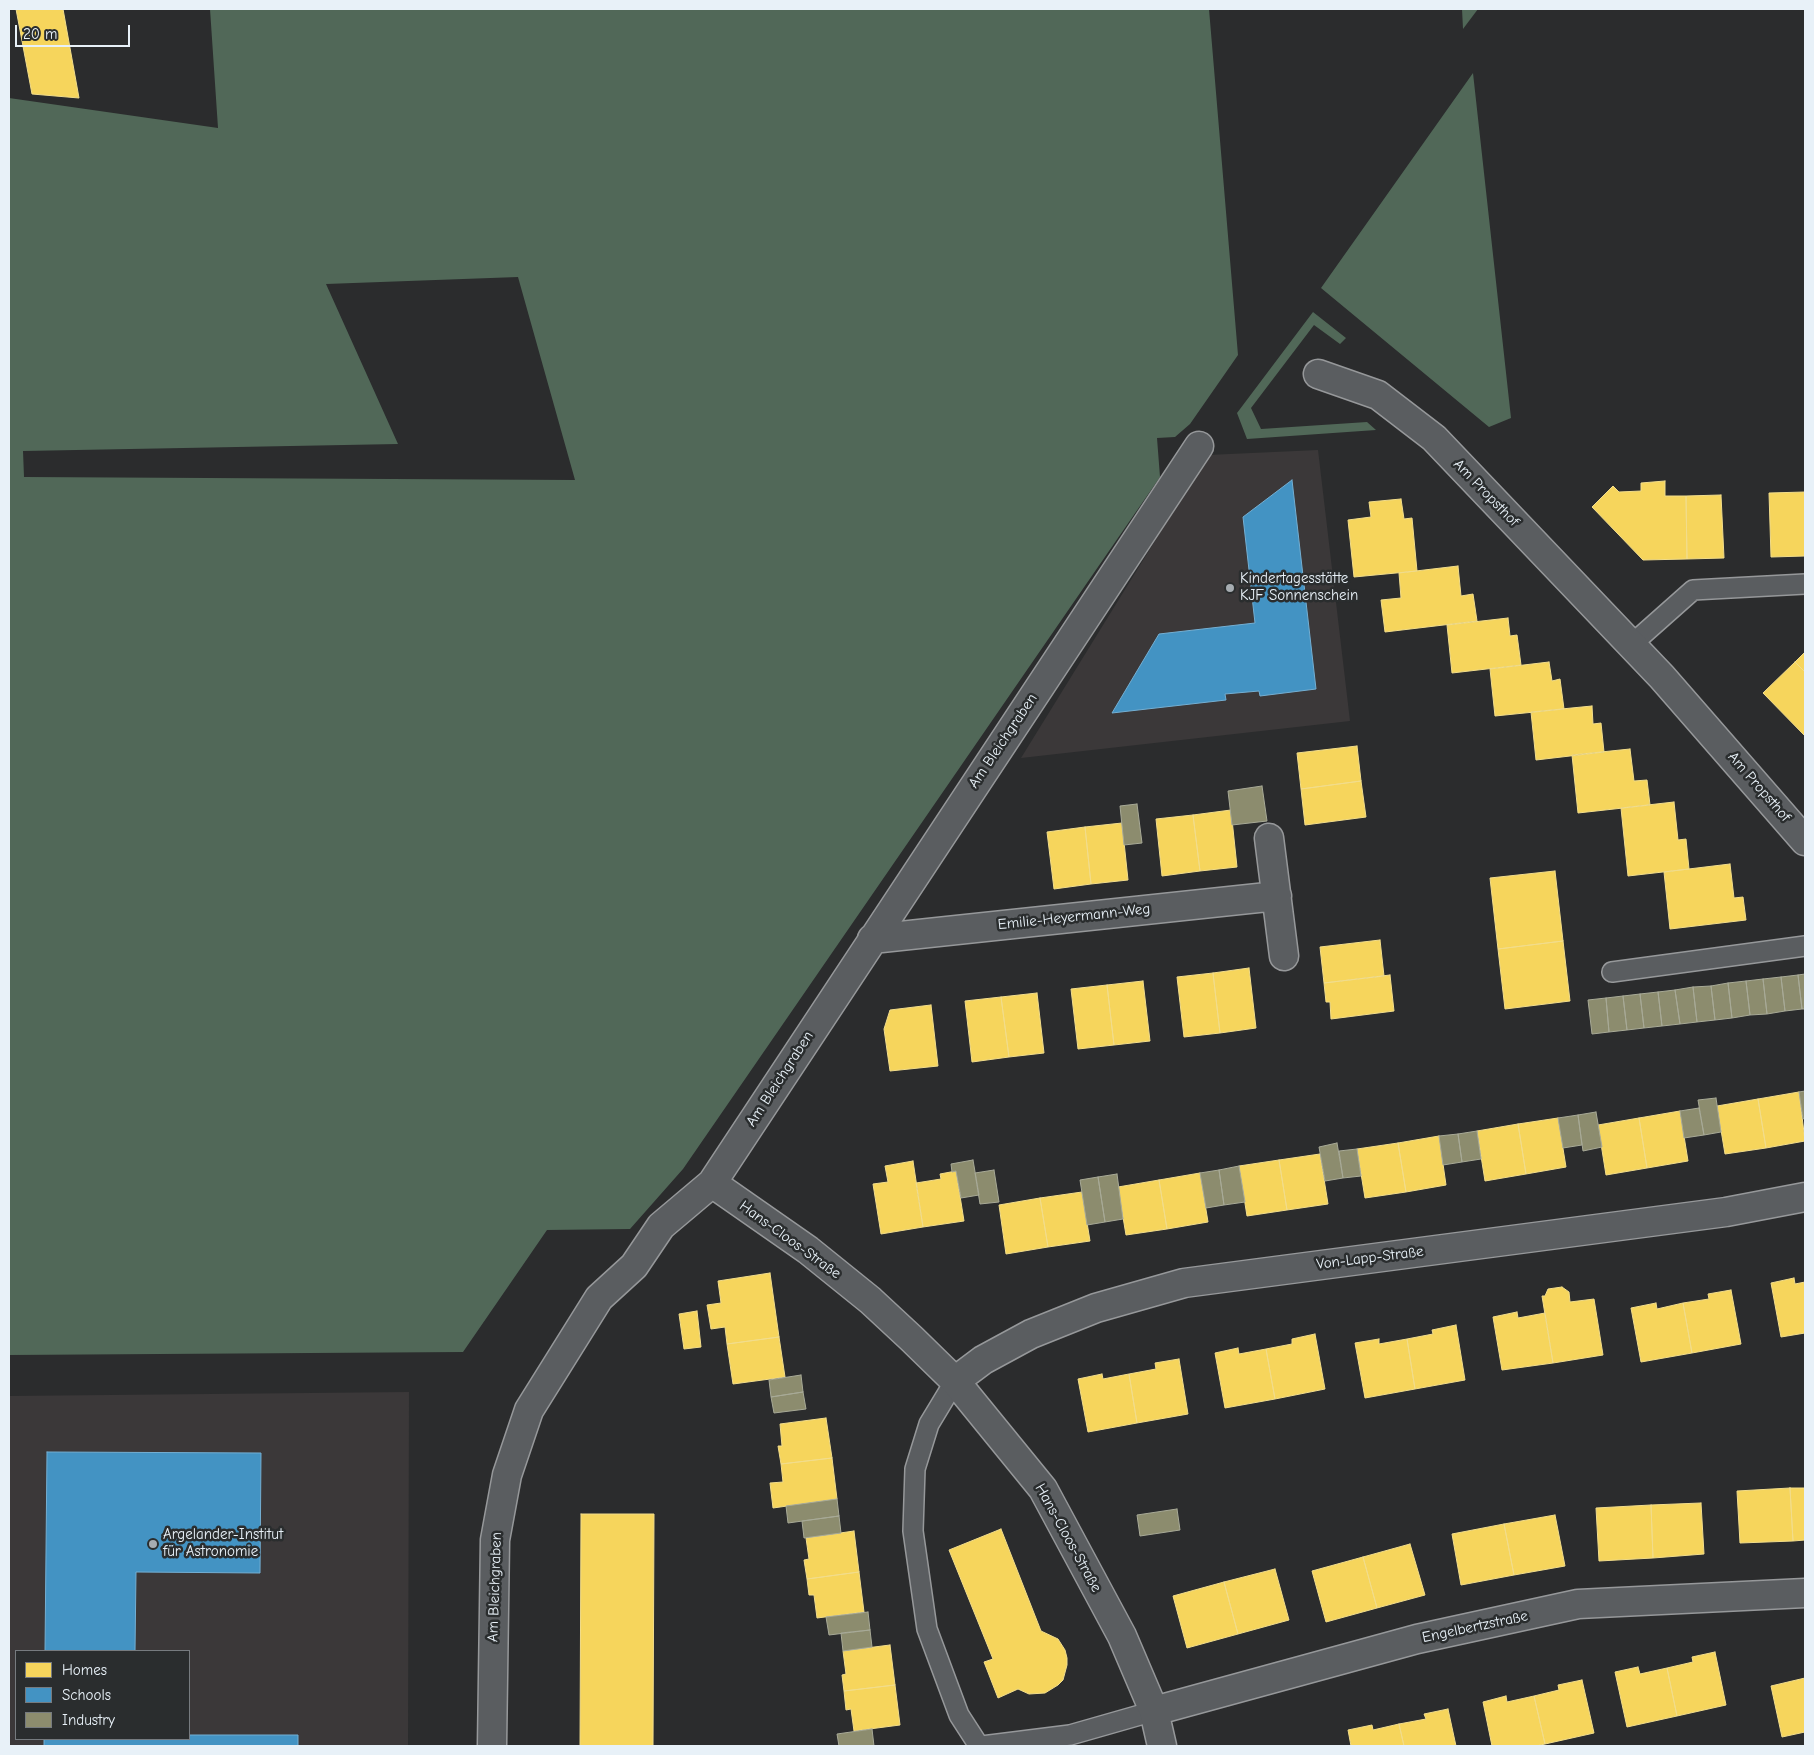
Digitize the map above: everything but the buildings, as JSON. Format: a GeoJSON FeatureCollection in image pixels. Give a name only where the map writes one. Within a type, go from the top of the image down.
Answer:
{"type":"FeatureCollection","features":[{"type":"Feature","properties":{"kind":"street","name":"Am Propsthof"},"geometry":{"type":"LineString","coordinates":[[1318,374],[1378,394],[1434,438],[1662,676],[1805,841]]}},
{"type":"Feature","properties":{"kind":"street","name":"Am Bleichgraben"},"geometry":{"type":"LineString","coordinates":[[492,1746],[495,1540],[507,1475],[529,1410],[599,1298],[634,1266],[661,1226],[712,1183],[1199,446]]}},
{"type":"Feature","properties":{"kind":"street"},"geometry":{"type":"LineString","coordinates":[[1270,838],[1284,956]]}},
{"type":"Feature","properties":{"kind":"street","name":"Emilie-Heyermann-Weg"},"geometry":{"type":"LineString","coordinates":[[872,939],[1277,896]]}},
{"type":"Feature","properties":{"kind":"street","name":"Hans-Cloos-Straße"},"geometry":{"type":"LineString","coordinates":[[712,1183],[808,1250],[870,1300],[955,1382],[1043,1489],[1122,1636],[1154,1711],[1162,1746]]}},
{"type":"Feature","properties":{"kind":"street","name":"Von-Lapp-Straße"},"geometry":{"type":"LineString","coordinates":[[955,1382],[983,1360],[1031,1334],[1096,1308],[1184,1283],[1726,1212],[1805,1197]]}},
{"type":"Feature","properties":{"kind":"street","name":"Engelbertzstraße"},"geometry":{"type":"LineString","coordinates":[[1154,1711],[1417,1639],[1578,1604],[1805,1592]]}},
{"type":"Feature","properties":{"kind":"lane"},"geometry":{"type":"LineString","coordinates":[[1631,645],[1692,590],[1805,584]]}},
{"type":"Feature","properties":{"kind":"lane"},"geometry":{"type":"LineString","coordinates":[[1612,972],[1805,946]]}},
{"type":"Feature","properties":{"kind":"lane"},"geometry":{"type":"LineString","coordinates":[[955,1382],[929,1424],[915,1470],[913,1531],[927,1629],[959,1715],[981,1746],[1070,1736],[1154,1711]]}},
{"type":"Feature","properties":{"kind":"shaded area","name":"Kindertagesstätte KJF Sonnenschein"},"geometry":{"type":"Polygon","coordinates":[[[1318,450],[1350,721],[1021,758],[1208,455],[1318,450]]]}},
{"type":"Feature","properties":{"kind":"shaded area"},"geometry":{"type":"Polygon","coordinates":[[[409,1392],[408,1746],[9,1746],[9,1396],[409,1392]]]}},
{"type":"Feature","properties":{"kind":"green space"},"geometry":{"type":"Polygon","coordinates":[[[210,9],[1209,9],[1238,355],[1190,424],[1175,437],[1157,438],[1160,477],[683,1169],[630,1229],[547,1230],[463,1352],[9,1355],[9,98],[218,128],[210,9]],[[518,277],[326,284],[398,444],[23,451],[24,477],[575,480],[518,277]]]}},
{"type":"Feature","properties":{"kind":"green space"},"geometry":{"type":"Polygon","coordinates":[[[1462,9],[1478,9],[1463,29],[1462,9]]]}},
{"type":"Feature","properties":{"kind":"green space"},"geometry":{"type":"Polygon","coordinates":[[[1473,73],[1511,418],[1489,427],[1321,288],[1473,73]]]}},
{"type":"Feature","properties":{"kind":"green space"},"geometry":{"type":"Polygon","coordinates":[[[1313,312],[1346,338],[1340,344],[1314,325],[1251,408],[1261,429],[1367,422],[1376,430],[1247,439],[1237,413],[1313,312]]]}},
{"type":"Feature","properties":{"kind":"place","name":"Kindertagesstätte KJF Sonnenschein"},"geometry":{"type":"Point","coordinates":[1230,588]}},
{"type":"Feature","properties":{"kind":"place","name":"Argelander-Institut für Astronomie"},"geometry":{"type":"Point","coordinates":[153,1544]}}]}
